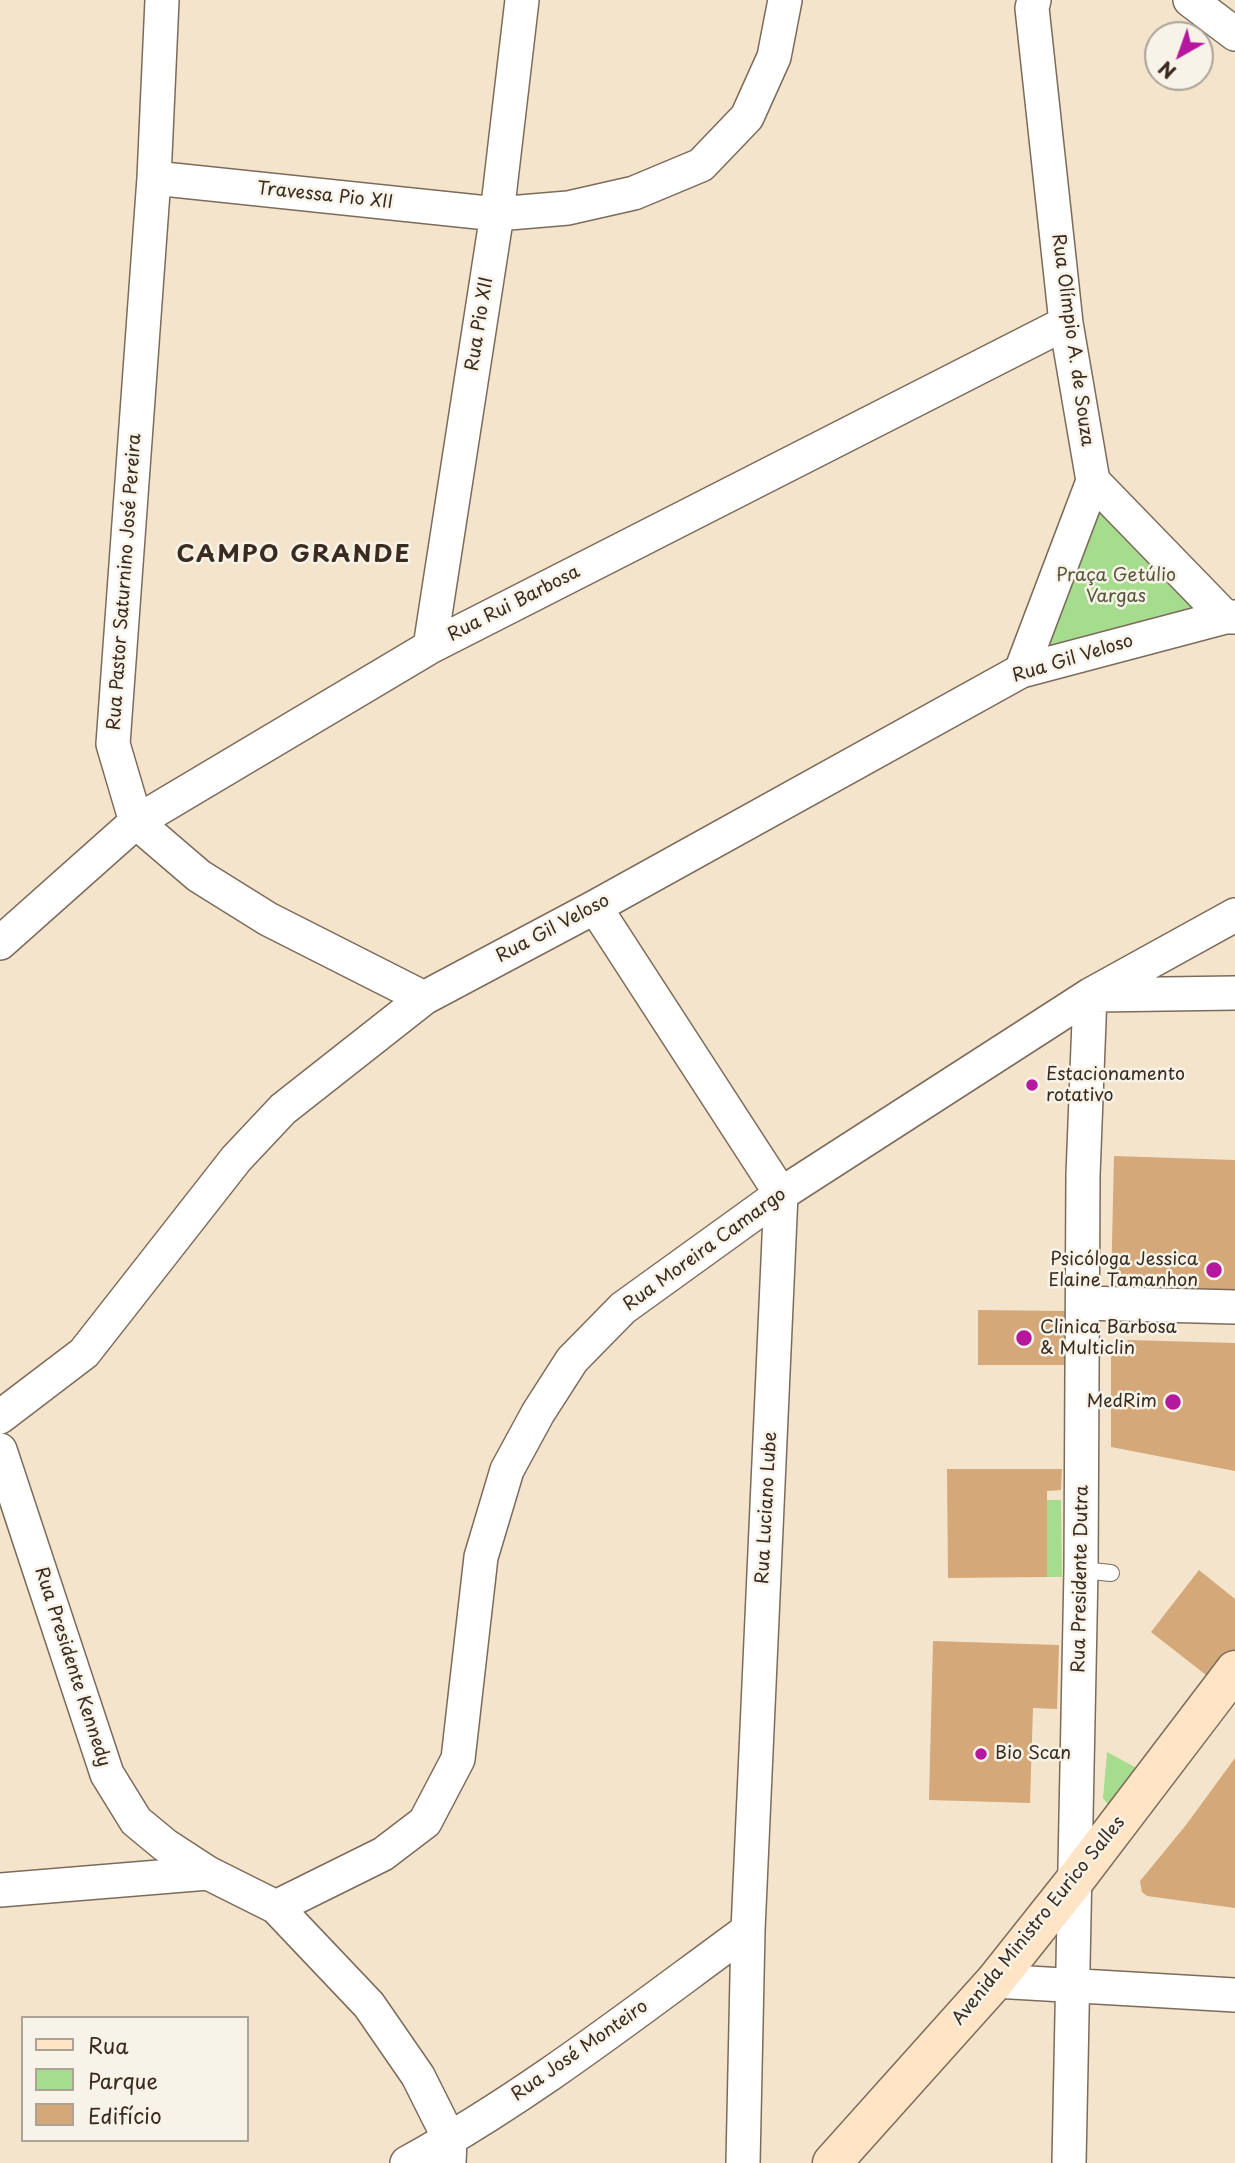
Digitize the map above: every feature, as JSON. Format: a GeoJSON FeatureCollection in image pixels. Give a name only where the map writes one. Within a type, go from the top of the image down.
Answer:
{"type":"FeatureCollection","features":[{"type":"Feature","properties":{"kind":"main road","name":"Avenida Ministro Eurico Salles"},"geometry":{"type":"LineString","coordinates":[[832,2163],[995,1981],[1235,1670]]}},
{"type":"Feature","properties":{"kind":"street","name":"Rua Pastor Saturnino José Pereira"},"geometry":{"type":"LineString","coordinates":[[136,822],[113,744],[154,178],[162,0]]}},
{"type":"Feature","properties":{"kind":"street","name":"Rua Pio XII"},"geometry":{"type":"LineString","coordinates":[[430,647],[497,214],[522,0]]}},
{"type":"Feature","properties":{"kind":"street","name":"Travessa Pio XII"},"geometry":{"type":"LineString","coordinates":[[154,178],[497,214],[568,208],[634,193],[701,165],[747,117],[774,57],[785,0]]}},
{"type":"Feature","properties":{"kind":"street","name":"Rua Olímpio A. de Souza"},"geometry":{"type":"LineString","coordinates":[[1034,0],[1032,8],[1066,323],[1093,481]]}},
{"type":"Feature","properties":{"kind":"street"},"geometry":{"type":"LineString","coordinates":[[1190,0],[1235,34]]}},
{"type":"Feature","properties":{"kind":"street","name":"Rua Rui Barbosa"},"geometry":{"type":"LineString","coordinates":[[0,943],[136,822],[430,647],[1066,323]]}},
{"type":"Feature","properties":{"kind":"street"},"geometry":{"type":"LineString","coordinates":[[1021,671],[1093,481],[1230,617]]}},
{"type":"Feature","properties":{"kind":"street","name":"Rua Gil Veloso"},"geometry":{"type":"LineString","coordinates":[[0,1417],[84,1353],[236,1159],[283,1110],[424,999],[1021,671],[1230,617]]}},
{"type":"Feature","properties":{"kind":"street"},"geometry":{"type":"LineString","coordinates":[[136,822],[198,876],[268,919],[424,999]]}},
{"type":"Feature","properties":{"kind":"street"},"geometry":{"type":"LineString","coordinates":[[595,907],[780,1194]]}},
{"type":"Feature","properties":{"kind":"street","name":"Rua Moreira Camargo"},"geometry":{"type":"LineString","coordinates":[[276,1907],[383,1854],[425,1822],[458,1759],[481,1557],[507,1470],[538,1413],[572,1360],[623,1308],[780,1194],[1090,995],[1235,915]]}},
{"type":"Feature","properties":{"kind":"street"},"geometry":{"type":"LineString","coordinates":[[1090,995],[1235,993]]}},
{"type":"Feature","properties":{"kind":"street","name":"Rua Presidente Dutra"},"geometry":{"type":"LineString","coordinates":[[1069,2163],[1071,1986],[1096,1571],[1083,1303],[1083,1175],[1090,995]]}},
{"type":"Feature","properties":{"kind":"street","name":"Rua Luciano Lube"},"geometry":{"type":"LineString","coordinates":[[743,2163],[748,1930],[780,1194]]}},
{"type":"Feature","properties":{"kind":"street"},"geometry":{"type":"LineString","coordinates":[[1083,1303],[1235,1307]]}},
{"type":"Feature","properties":{"kind":"street","name":"Rua Presidente Kennedy"},"geometry":{"type":"LineString","coordinates":[[0,1450],[107,1774],[136,1821],[165,1845],[208,1873],[276,1907],[369,2005],[418,2076],[449,2151]]}},
{"type":"Feature","properties":{"kind":"street"},"geometry":{"type":"LineString","coordinates":[[0,1889],[208,1873]]}},
{"type":"Feature","properties":{"kind":"street","name":"Rua José Monteiro"},"geometry":{"type":"LineString","coordinates":[[407,2163],[449,2151],[541,2080],[748,1930]]}},
{"type":"Feature","properties":{"kind":"street"},"geometry":{"type":"LineString","coordinates":[[995,1981],[1071,1986],[1229,1988]]}},
{"type":"Feature","properties":{"kind":"green space","name":"Praça Getúlio Vargas"},"geometry":{"type":"Polygon","coordinates":[[[1093,481],[1225,617],[1021,671],[1093,481]]]}},
{"type":"Feature","properties":{"kind":"green space"},"geometry":{"type":"Polygon","coordinates":[[[1047,1500],[1061,1500],[1062,1577],[1047,1577],[1047,1500]]]}},
{"type":"Feature","properties":{"kind":"green space"},"geometry":{"type":"Polygon","coordinates":[[[1107,1752],[1144,1772],[1110,1807],[1103,1798],[1107,1752]]]}},
{"type":"Feature","properties":{"kind":"building"},"geometry":{"type":"Polygon","coordinates":[[[1114,1156],[1235,1160],[1235,1291],[1111,1287],[1114,1156]]]}},
{"type":"Feature","properties":{"kind":"building","name":"Clinica Barbosa & Multiclin"},"geometry":{"type":"Polygon","coordinates":[[[978,1310],[1069,1311],[1069,1365],[978,1365],[978,1310]]]}},
{"type":"Feature","properties":{"kind":"building","name":"MedRim"},"geometry":{"type":"Polygon","coordinates":[[[1128,1340],[1235,1343],[1235,1471],[1111,1447],[1111,1357],[1128,1340]]]}},
{"type":"Feature","properties":{"kind":"building"},"geometry":{"type":"Polygon","coordinates":[[[947,1469],[1062,1469],[1061,1490],[1047,1491],[1047,1577],[948,1578],[947,1469]]]}},
{"type":"Feature","properties":{"kind":"building"},"geometry":{"type":"Polygon","coordinates":[[[1199,1570],[1235,1599],[1235,1656],[1215,1682],[1151,1632],[1199,1570]]]}},
{"type":"Feature","properties":{"kind":"building","name":"Bio Scan"},"geometry":{"type":"Polygon","coordinates":[[[933,1641],[1059,1645],[1057,1709],[1033,1708],[1030,1803],[929,1800],[933,1641]]]}},
{"type":"Feature","properties":{"kind":"building"},"geometry":{"type":"Polygon","coordinates":[[[1235,1758],[1235,1908],[1147,1896],[1142,1892],[1140,1881],[1186,1825],[1235,1758]]]}},
{"type":"Feature","properties":{"kind":"place","name":"Estacionamento rotativo"},"geometry":{"type":"Point","coordinates":[1032,1085]}},
{"type":"Feature","properties":{"kind":"place","name":"Psicóloga Jessica Elaine Tamanhon"},"geometry":{"type":"Point","coordinates":[1214,1270]}},
{"type":"Feature","properties":{"kind":"place","name":"Clinica Barbosa & Multiclin"},"geometry":{"type":"Point","coordinates":[1024,1338]}},
{"type":"Feature","properties":{"kind":"place","name":"MedRim"},"geometry":{"type":"Point","coordinates":[1173,1402]}},
{"type":"Feature","properties":{"kind":"place","name":"Bio Scan"},"geometry":{"type":"Point","coordinates":[981,1754]}},
{"type":"Feature","properties":{"kind":"district","name":"CAMPO GRANDE"},"geometry":{"type":"Point","coordinates":[294,555]}}]}
